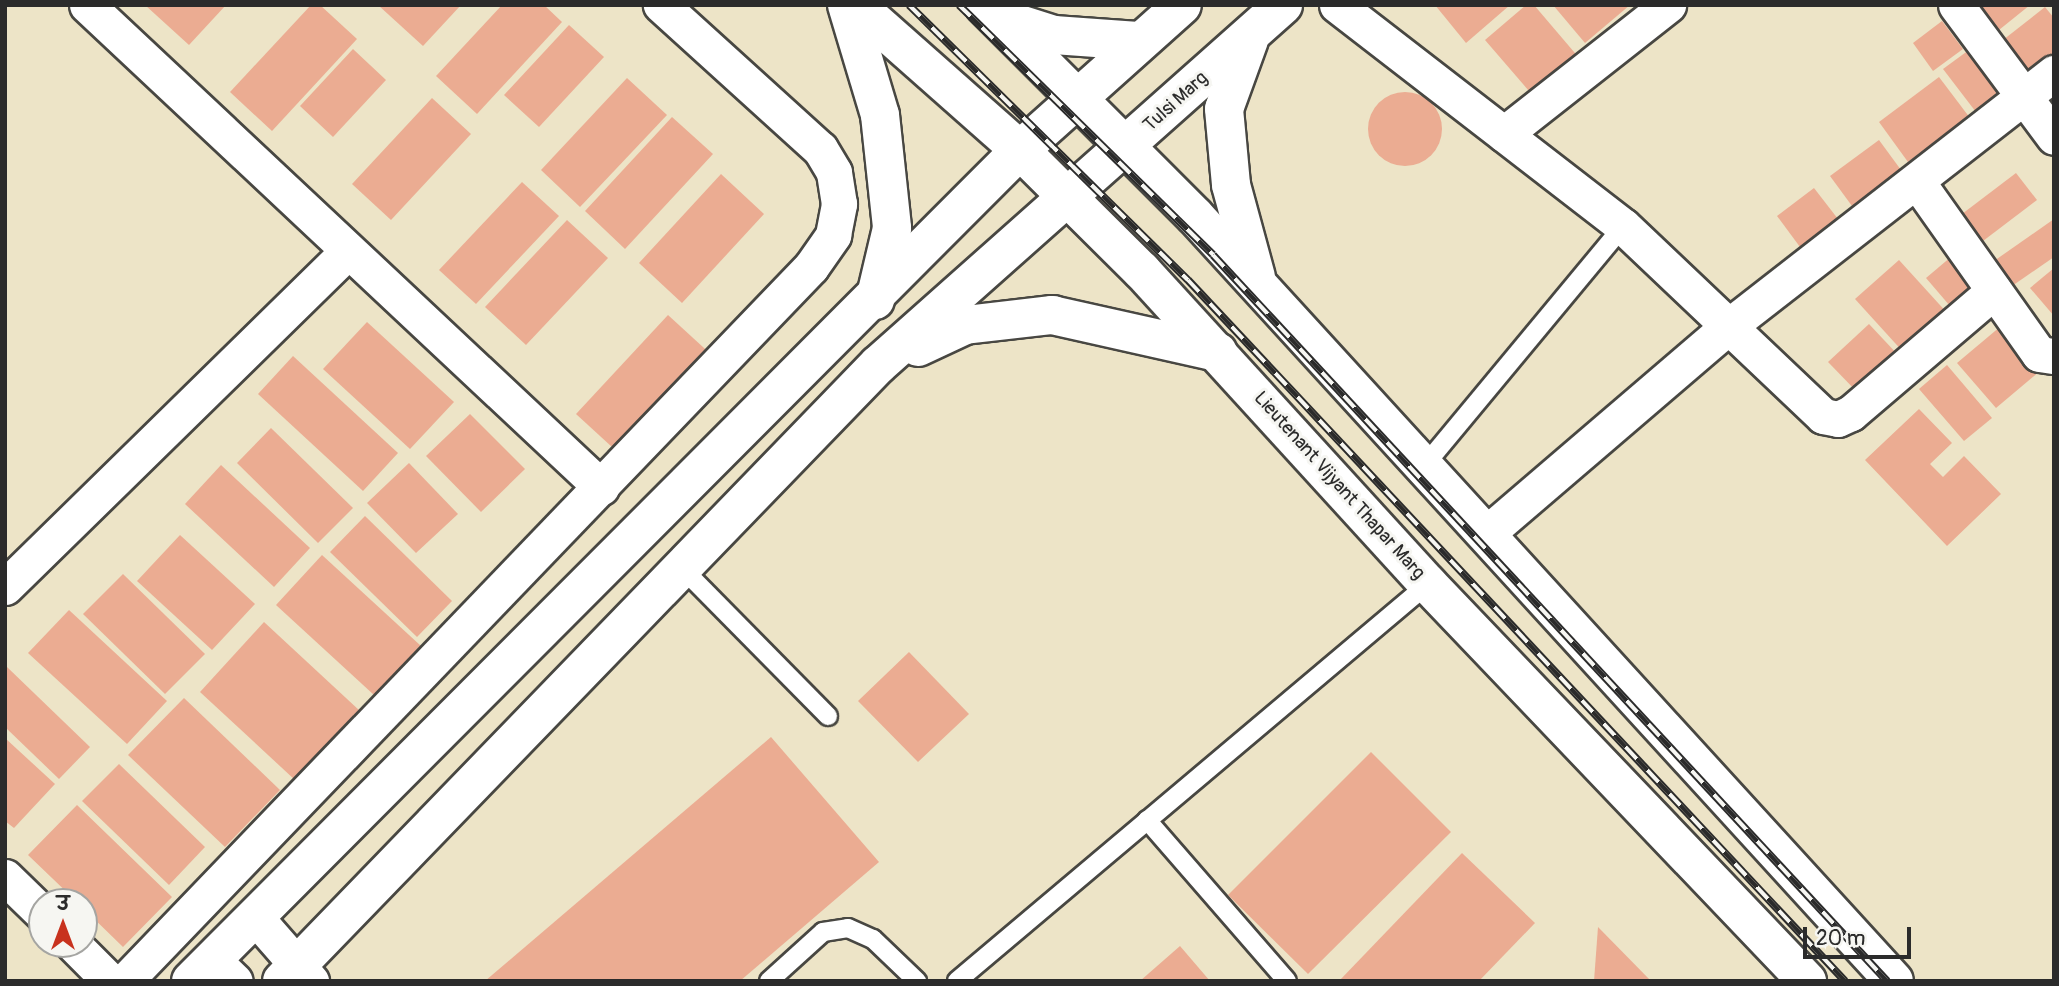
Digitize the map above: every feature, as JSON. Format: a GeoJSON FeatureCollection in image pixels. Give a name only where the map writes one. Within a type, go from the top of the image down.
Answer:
{"type":"FeatureCollection","features":[{"type":"Feature","properties":{"kind":"main road"},"geometry":{"type":"LineString","coordinates":[[847,5],[880,115],[892,228],[875,300]]}},
{"type":"Feature","properties":{"kind":"main road","name":"Lieutenant Vijyant Thapar Marg"},"geometry":{"type":"LineString","coordinates":[[856,5],[1020,150],[1068,198],[1218,352],[1428,584],[1807,981]]}},
{"type":"Feature","properties":{"kind":"main road"},"geometry":{"type":"LineString","coordinates":[[213,974],[256,918],[875,300],[1020,150],[1138,41],[1182,5]]}},
{"type":"Feature","properties":{"kind":"main road","name":"Tulsi Marg"},"geometry":{"type":"LineString","coordinates":[[297,975],[878,365],[1126,148],[1283,5]]}},
{"type":"Feature","properties":{"kind":"main road"},"geometry":{"type":"LineString","coordinates":[[993,12],[1054,36],[1138,41]]}},
{"type":"Feature","properties":{"kind":"main road"},"geometry":{"type":"LineString","coordinates":[[993,12],[1258,285],[1894,981]]}},
{"type":"Feature","properties":{"kind":"main road"},"geometry":{"type":"LineString","coordinates":[[1251,35],[1224,109],[1231,185],[1258,285]]}},
{"type":"Feature","properties":{"kind":"main road"},"geometry":{"type":"LineString","coordinates":[[878,365],[965,325],[1052,314],[1218,352]]}},
{"type":"Feature","properties":{"kind":"street"},"geometry":{"type":"LineString","coordinates":[[87,5],[347,252],[601,487]]}},
{"type":"Feature","properties":{"kind":"street"},"geometry":{"type":"LineString","coordinates":[[124,981],[811,267],[833,235],[839,204],[834,172],[820,149],[661,5]]}},
{"type":"Feature","properties":{"kind":"street"},"geometry":{"type":"LineString","coordinates":[[1337,5],[1623,226],[1823,416],[1838,419],[1851,413],[1994,291]]}},
{"type":"Feature","properties":{"kind":"street"},"geometry":{"type":"LineString","coordinates":[[1504,134],[1668,5]]}},
{"type":"Feature","properties":{"kind":"street"},"geometry":{"type":"LineString","coordinates":[[1956,5],[2021,98],[2054,137]]}},
{"type":"Feature","properties":{"kind":"street"},"geometry":{"type":"LineString","coordinates":[[1486,534],[1729,326],[1918,183],[2054,73]]}},
{"type":"Feature","properties":{"kind":"street"},"geometry":{"type":"LineString","coordinates":[[1918,183],[2039,354],[2054,356]]}},
{"type":"Feature","properties":{"kind":"street"},"geometry":{"type":"LineString","coordinates":[[5,587],[347,252]]}},
{"type":"Feature","properties":{"kind":"street"},"geometry":{"type":"LineString","coordinates":[[5,877],[28,899]]}},
{"type":"Feature","properties":{"kind":"street"},"geometry":{"type":"LineString","coordinates":[[256,918],[297,975]]}},
{"type":"Feature","properties":{"kind":"street"},"geometry":{"type":"LineString","coordinates":[[87,958],[110,981]]}},
{"type":"Feature","properties":{"kind":"lane"},"geometry":{"type":"LineString","coordinates":[[1423,466],[1623,226]]}},
{"type":"Feature","properties":{"kind":"lane"},"geometry":{"type":"LineString","coordinates":[[682,568],[828,716]]}},
{"type":"Feature","properties":{"kind":"lane"},"geometry":{"type":"LineString","coordinates":[[957,981],[1428,584]]}},
{"type":"Feature","properties":{"kind":"lane"},"geometry":{"type":"LineString","coordinates":[[1147,820],[1287,981]]}},
{"type":"Feature","properties":{"kind":"lane"},"geometry":{"type":"LineString","coordinates":[[769,981],[823,932],[848,928],[873,939],[917,981]]}},
{"type":"Feature","properties":{"kind":"building"},"geometry":{"type":"Polygon","coordinates":[[[145,5],[226,5],[189,45],[145,5]]]}},
{"type":"Feature","properties":{"kind":"building"},"geometry":{"type":"Polygon","coordinates":[[[311,5],[320,5],[357,39],[272,131],[230,92],[311,5]]]}},
{"type":"Feature","properties":{"kind":"building"},"geometry":{"type":"Polygon","coordinates":[[[378,5],[461,5],[423,46],[378,5]]]}},
{"type":"Feature","properties":{"kind":"building"},"geometry":{"type":"Polygon","coordinates":[[[502,5],[544,5],[562,22],[477,114],[436,76],[502,5]]]}},
{"type":"Feature","properties":{"kind":"building"},"geometry":{"type":"Polygon","coordinates":[[[1435,5],[1510,5],[1466,43],[1435,5]]]}},
{"type":"Feature","properties":{"kind":"building"},"geometry":{"type":"Polygon","coordinates":[[[1526,5],[1534,5],[1580,59],[1535,98],[1485,40],[1526,5]]]}},
{"type":"Feature","properties":{"kind":"building"},"geometry":{"type":"Polygon","coordinates":[[[1553,5],[1630,5],[1585,43],[1553,5]]]}},
{"type":"Feature","properties":{"kind":"building"},"geometry":{"type":"Polygon","coordinates":[[[1972,5],[2030,5],[1994,34],[1972,5]]]}},
{"type":"Feature","properties":{"kind":"building"},"geometry":{"type":"Polygon","coordinates":[[[2045,7],[2054,18],[2054,65],[2035,80],[2003,40],[2045,7]]]}},
{"type":"Feature","properties":{"kind":"building"},"geometry":{"type":"Polygon","coordinates":[[[1942,21],[1963,49],[1933,71],[1913,43],[1942,21]]]}},
{"type":"Feature","properties":{"kind":"building"},"geometry":{"type":"Polygon","coordinates":[[[569,25],[604,57],[539,127],[504,95],[569,25]]]}},
{"type":"Feature","properties":{"kind":"building"},"geometry":{"type":"Polygon","coordinates":[[[1973,47],[2008,95],[1979,116],[1943,69],[1973,47]]]}},
{"type":"Feature","properties":{"kind":"building"},"geometry":{"type":"Polygon","coordinates":[[[353,49],[386,80],[333,137],[300,106],[353,49]]]}},
{"type":"Feature","properties":{"kind":"building"},"geometry":{"type":"Polygon","coordinates":[[[1939,77],[1970,118],[1908,162],[1879,122],[1939,77]]]}},
{"type":"Feature","properties":{"kind":"building"},"geometry":{"type":"Polygon","coordinates":[[[627,78],[667,115],[580,207],[541,170],[627,78]]]}},
{"type":"Feature","properties":{"kind":"building"},"geometry":{"type":"Polygon","coordinates":[[[1405,92],[1419,95],[1431,103],[1439,115],[1442,129],[1439,143],[1431,155],[1419,163],[1405,166],[1391,163],[1379,155],[1371,143],[1368,129],[1371,115],[1379,103],[1391,95],[1405,92]]]}},
{"type":"Feature","properties":{"kind":"building"},"geometry":{"type":"Polygon","coordinates":[[[432,98],[471,134],[391,220],[352,184],[432,98]]]}},
{"type":"Feature","properties":{"kind":"building"},"geometry":{"type":"Polygon","coordinates":[[[672,117],[713,154],[625,249],[585,211],[672,117]]]}},
{"type":"Feature","properties":{"kind":"building"},"geometry":{"type":"Polygon","coordinates":[[[1879,140],[1901,170],[1852,206],[1830,176],[1879,140]]]}},
{"type":"Feature","properties":{"kind":"building"},"geometry":{"type":"Polygon","coordinates":[[[2016,173],[2037,200],[1983,241],[1962,214],[2016,173]]]}},
{"type":"Feature","properties":{"kind":"building"},"geometry":{"type":"Polygon","coordinates":[[[721,174],[764,214],[682,303],[639,263],[721,174]]]}},
{"type":"Feature","properties":{"kind":"building"},"geometry":{"type":"Polygon","coordinates":[[[522,182],[559,216],[476,304],[439,270],[522,182]]]}},
{"type":"Feature","properties":{"kind":"building"},"geometry":{"type":"Polygon","coordinates":[[[1814,188],[1838,219],[1800,247],[1777,216],[1814,188]]]}},
{"type":"Feature","properties":{"kind":"building"},"geometry":{"type":"Polygon","coordinates":[[[2054,219],[2054,257],[2012,286],[1994,261],[2054,219]]]}},
{"type":"Feature","properties":{"kind":"building"},"geometry":{"type":"Polygon","coordinates":[[[567,220],[608,258],[526,345],[485,307],[567,220]]]}},
{"type":"Feature","properties":{"kind":"building"},"geometry":{"type":"Polygon","coordinates":[[[1958,251],[1982,279],[1950,306],[1926,278],[1958,251]]]}},
{"type":"Feature","properties":{"kind":"building"},"geometry":{"type":"Polygon","coordinates":[[[1899,260],[1949,315],[1905,354],[1855,299],[1899,260]]]}},
{"type":"Feature","properties":{"kind":"building"},"geometry":{"type":"Polygon","coordinates":[[[2054,268],[2054,316],[2030,288],[2054,268]]]}},
{"type":"Feature","properties":{"kind":"building"},"geometry":{"type":"Polygon","coordinates":[[[668,315],[716,359],[624,458],[576,414],[668,315]]]}},
{"type":"Feature","properties":{"kind":"building"},"geometry":{"type":"Polygon","coordinates":[[[367,322],[454,402],[410,449],[323,369],[367,322]]]}},
{"type":"Feature","properties":{"kind":"building"},"geometry":{"type":"Polygon","coordinates":[[[1869,324],[1899,356],[1859,394],[1828,362],[1869,324]]]}},
{"type":"Feature","properties":{"kind":"building"},"geometry":{"type":"Polygon","coordinates":[[[2001,326],[2040,371],[1996,408],[1957,363],[2001,326]]]}},
{"type":"Feature","properties":{"kind":"building"},"geometry":{"type":"Polygon","coordinates":[[[293,356],[398,453],[363,491],[258,394],[293,356]]]}},
{"type":"Feature","properties":{"kind":"building"},"geometry":{"type":"Polygon","coordinates":[[[1947,365],[1992,418],[1964,441],[1919,389],[1947,365]]]}},
{"type":"Feature","properties":{"kind":"building"},"geometry":{"type":"Polygon","coordinates":[[[1919,409],[1952,443],[1930,464],[1943,477],[1964,456],[2001,494],[1947,546],[1865,460],[1919,409]]]}},
{"type":"Feature","properties":{"kind":"building"},"geometry":{"type":"Polygon","coordinates":[[[470,414],[525,469],[481,512],[426,456],[470,414]]]}},
{"type":"Feature","properties":{"kind":"building"},"geometry":{"type":"Polygon","coordinates":[[[271,428],[353,508],[318,543],[237,463],[271,428]]]}},
{"type":"Feature","properties":{"kind":"building"},"geometry":{"type":"Polygon","coordinates":[[[409,463],[458,514],[416,553],[367,503],[409,463]]]}},
{"type":"Feature","properties":{"kind":"building"},"geometry":{"type":"Polygon","coordinates":[[[221,465],[310,548],[274,587],[185,504],[221,465]]]}},
{"type":"Feature","properties":{"kind":"building"},"geometry":{"type":"Polygon","coordinates":[[[365,516],[452,601],[417,637],[330,552],[365,516]]]}},
{"type":"Feature","properties":{"kind":"building"},"geometry":{"type":"Polygon","coordinates":[[[180,535],[255,604],[212,650],[137,581],[180,535]]]}},
{"type":"Feature","properties":{"kind":"building"},"geometry":{"type":"Polygon","coordinates":[[[322,555],[421,646],[374,695],[276,605],[322,555]]]}},
{"type":"Feature","properties":{"kind":"building"},"geometry":{"type":"Polygon","coordinates":[[[123,574],[205,654],[165,694],[83,614],[123,574]]]}},
{"type":"Feature","properties":{"kind":"building"},"geometry":{"type":"Polygon","coordinates":[[[69,610],[167,701],[127,744],[28,653],[69,610]]]}},
{"type":"Feature","properties":{"kind":"building"},"geometry":{"type":"Polygon","coordinates":[[[264,622],[360,711],[295,780],[200,692],[264,622]]]}},
{"type":"Feature","properties":{"kind":"building"},"geometry":{"type":"Polygon","coordinates":[[[909,652],[969,714],[918,762],[858,701],[909,652]]]}},
{"type":"Feature","properties":{"kind":"building"},"geometry":{"type":"Polygon","coordinates":[[[7,667],[90,747],[59,779],[5,727],[7,667]]]}},
{"type":"Feature","properties":{"kind":"building"},"geometry":{"type":"Polygon","coordinates":[[[184,698],[280,790],[225,847],[128,755],[184,698]]]}},
{"type":"Feature","properties":{"kind":"building"},"geometry":{"type":"Polygon","coordinates":[[[771,737],[879,862],[740,981],[485,981],[771,737]]]}},
{"type":"Feature","properties":{"kind":"building"},"geometry":{"type":"Polygon","coordinates":[[[5,738],[55,784],[14,828],[5,821],[5,738]]]}},
{"type":"Feature","properties":{"kind":"building"},"geometry":{"type":"Polygon","coordinates":[[[1371,752],[1451,832],[1308,974],[1228,895],[1371,752]]]}},
{"type":"Feature","properties":{"kind":"building"},"geometry":{"type":"Polygon","coordinates":[[[119,764],[205,847],[169,885],[82,801],[119,764]]]}},
{"type":"Feature","properties":{"kind":"building"},"geometry":{"type":"Polygon","coordinates":[[[77,805],[172,897],[123,947],[98,923],[98,888],[62,888],[28,855],[77,805]]]}},
{"type":"Feature","properties":{"kind":"building"},"geometry":{"type":"Polygon","coordinates":[[[1462,853],[1535,923],[1479,981],[1339,981],[1462,853]]]}},
{"type":"Feature","properties":{"kind":"building"},"geometry":{"type":"Polygon","coordinates":[[[1598,927],[1651,981],[1594,981],[1598,927]]]}},
{"type":"Feature","properties":{"kind":"building"},"geometry":{"type":"Polygon","coordinates":[[[1180,946],[1210,981],[1140,981],[1180,946]]]}},
{"type":"Feature","properties":{"kind":"railway"},"geometry":{"type":"LineString","coordinates":[[909,5],[1188,280],[1845,981]]}},
{"type":"Feature","properties":{"kind":"railway"},"geometry":{"type":"LineString","coordinates":[[959,5],[1213,255],[1887,981]]}}]}
